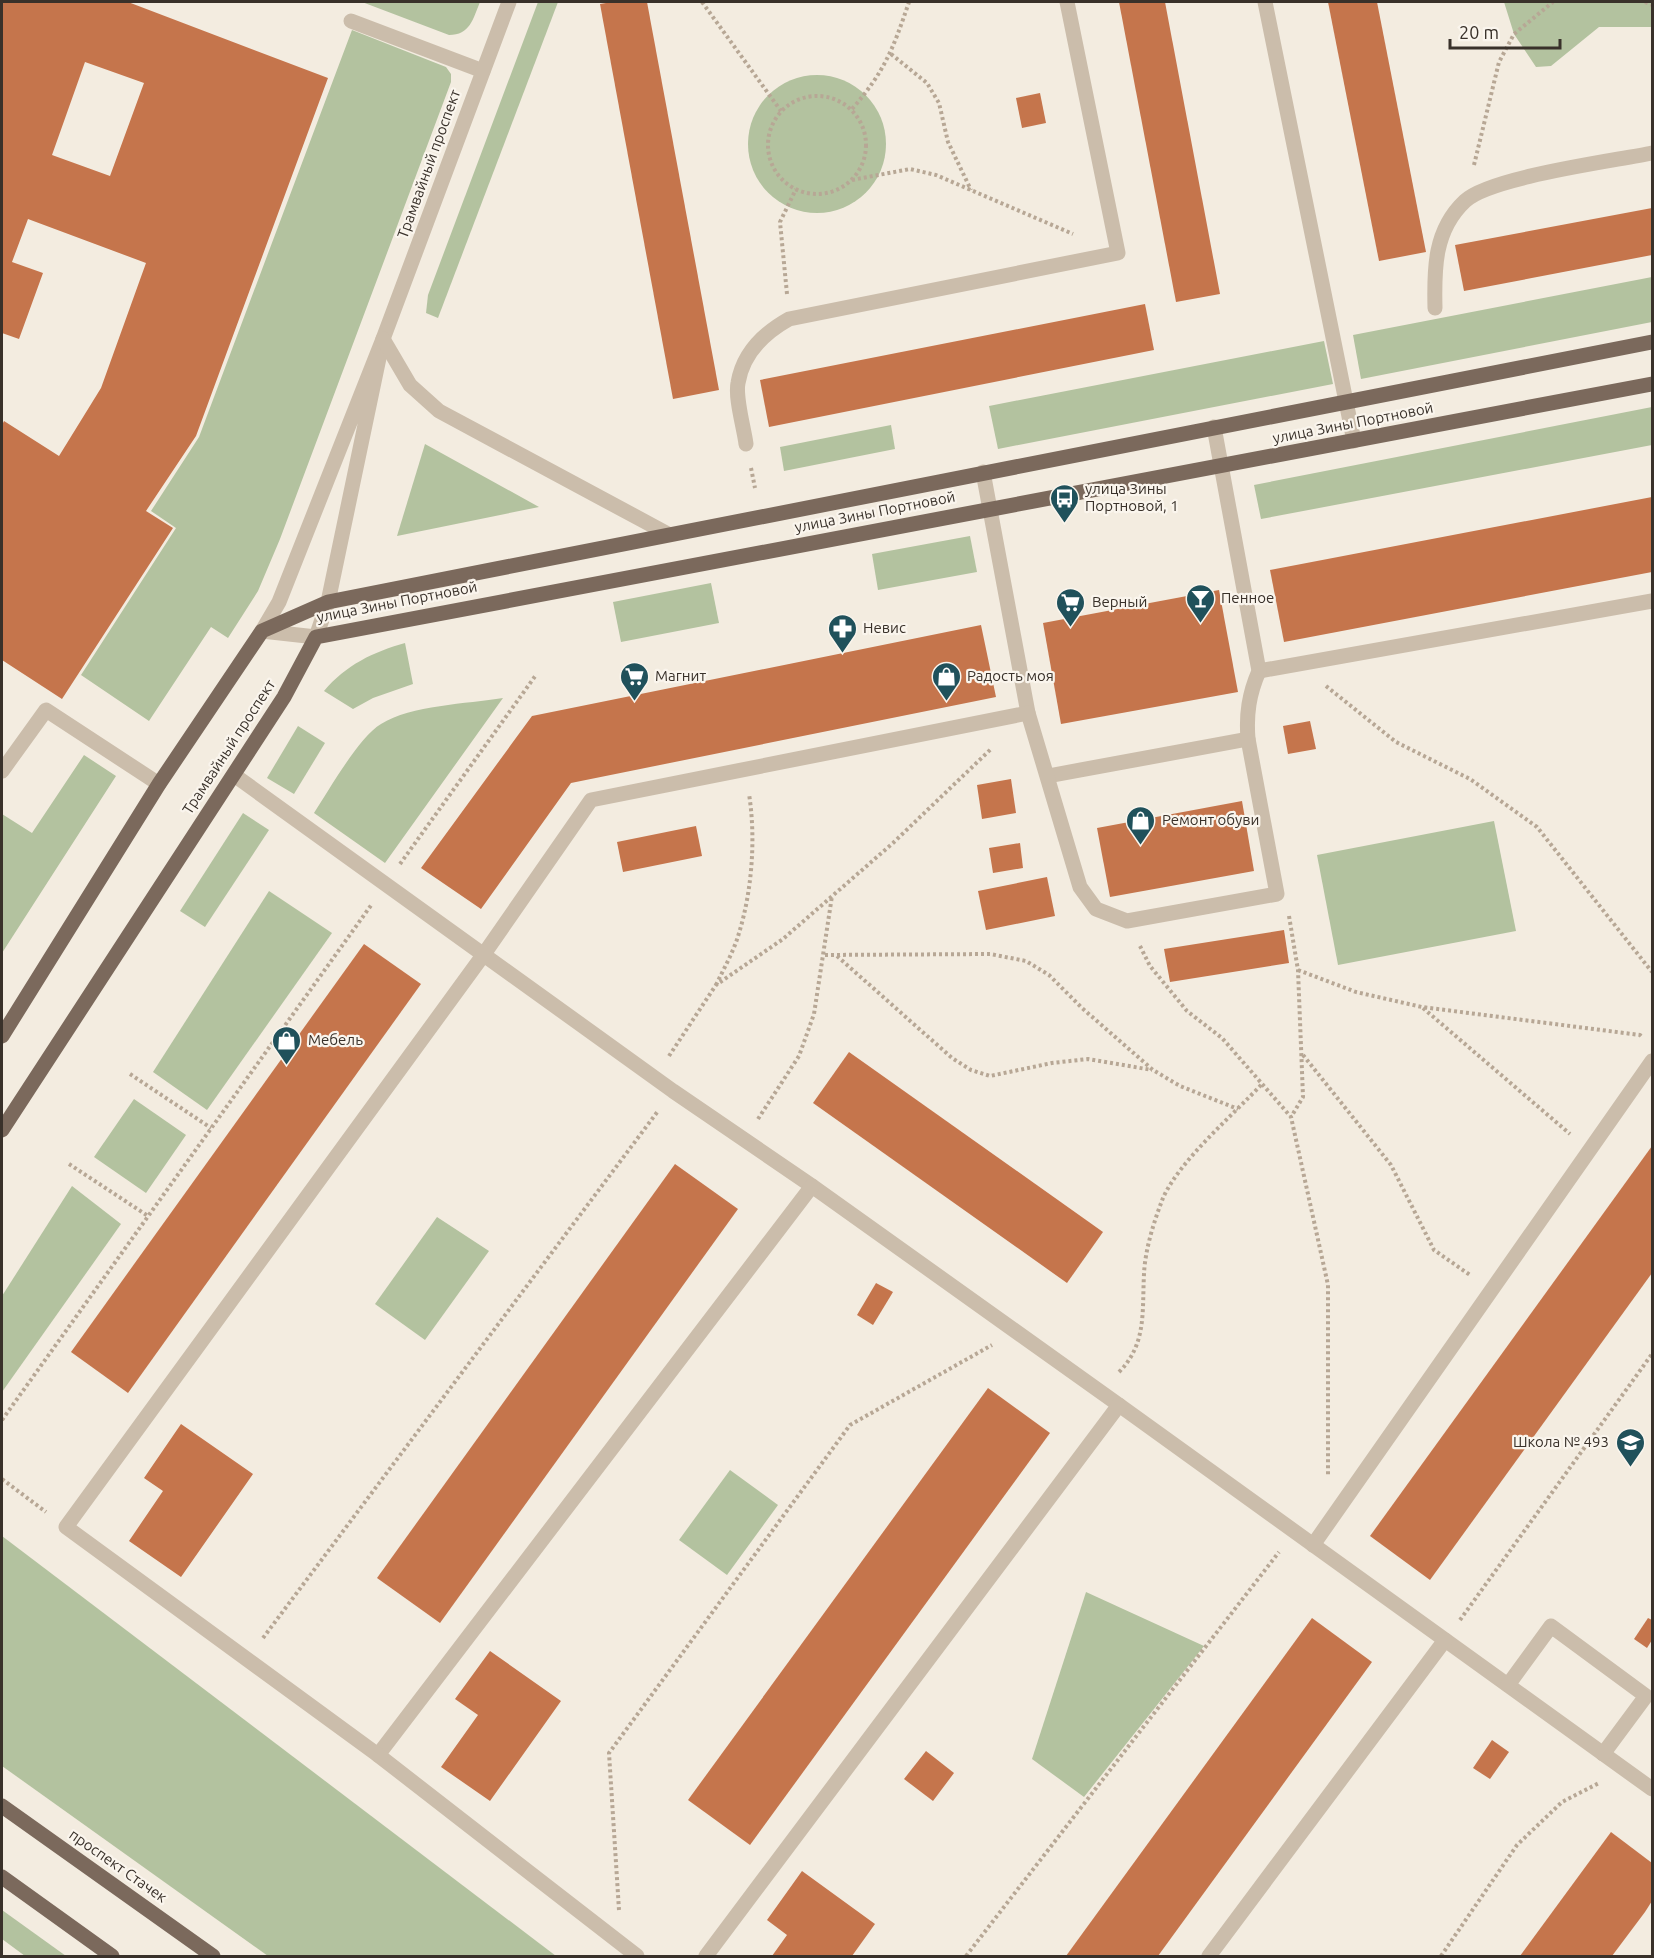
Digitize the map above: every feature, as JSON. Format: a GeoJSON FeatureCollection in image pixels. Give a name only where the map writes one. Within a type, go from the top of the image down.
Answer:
{"type":"FeatureCollection","features":[{"type":"Feature","properties":{"kind":"main road","name":"улица Зины Портновой"},"geometry":{"type":"LineString","coordinates":[[262,631],[328,602],[1653,342]]}},
{"type":"Feature","properties":{"kind":"main road","name":"улица Зины Портновой"},"geometry":{"type":"LineString","coordinates":[[316,637],[1653,384]]}},
{"type":"Feature","properties":{"kind":"main road","name":"Трамвайный проспект"},"geometry":{"type":"LineString","coordinates":[[3,1032],[159,784],[262,631]]}},
{"type":"Feature","properties":{"kind":"main road","name":"Трамвайный проспект"},"geometry":{"type":"LineString","coordinates":[[2,1130],[284,697],[316,637]]}},
{"type":"Feature","properties":{"kind":"main road","name":"проспект Стачек"},"geometry":{"type":"LineString","coordinates":[[2,1806],[213,1956]]}},
{"type":"Feature","properties":{"kind":"main road"},"geometry":{"type":"LineString","coordinates":[[2,1877],[112,1956]]}},
{"type":"Feature","properties":{"kind":"street","name":"Трамвайный проспект"},"geometry":{"type":"LineString","coordinates":[[262,631],[279,602],[383,339],[509,2]]}},
{"type":"Feature","properties":{"kind":"street"},"geometry":{"type":"LineString","coordinates":[[746,444],[737,384],[748,355],[765,332],[789,319],[1118,254],[1067,2]]}},
{"type":"Feature","properties":{"kind":"street"},"geometry":{"type":"LineString","coordinates":[[1265,2],[1354,441]]}},
{"type":"Feature","properties":{"kind":"street"},"geometry":{"type":"LineString","coordinates":[[351,21],[483,71]]}},
{"type":"Feature","properties":{"kind":"street"},"geometry":{"type":"LineString","coordinates":[[1435,308],[1433,264],[1446,227],[1466,200],[1501,183],[1653,153]]}},
{"type":"Feature","properties":{"kind":"street","name":"Трамвайный проспект"},"geometry":{"type":"LineString","coordinates":[[316,637],[328,602],[383,339]]}},
{"type":"Feature","properties":{"kind":"street"},"geometry":{"type":"LineString","coordinates":[[383,339],[410,385],[439,411],[668,534]]}},
{"type":"Feature","properties":{"kind":"street"},"geometry":{"type":"LineString","coordinates":[[983,472],[1028,713],[1080,887],[1096,909],[1126,921],[1277,894],[1248,739],[1247,716],[1250,691],[1260,671],[1214,427]]}},
{"type":"Feature","properties":{"kind":"street"},"geometry":{"type":"LineString","coordinates":[[1260,671],[1653,601]]}},
{"type":"Feature","properties":{"kind":"street","name":"улица Зины Портновой"},"geometry":{"type":"LineString","coordinates":[[262,631],[316,637]]}},
{"type":"Feature","properties":{"kind":"street"},"geometry":{"type":"LineString","coordinates":[[2,771],[46,710],[159,784]]}},
{"type":"Feature","properties":{"kind":"street"},"geometry":{"type":"LineString","coordinates":[[637,1956],[378,1755],[66,1527],[484,954],[591,800],[1028,713]]}},
{"type":"Feature","properties":{"kind":"street"},"geometry":{"type":"LineString","coordinates":[[1048,776],[1248,739]]}},
{"type":"Feature","properties":{"kind":"street"},"geometry":{"type":"LineString","coordinates":[[234,775],[673,1091],[812,1186],[1100,1391],[1653,1790]]}},
{"type":"Feature","properties":{"kind":"street"},"geometry":{"type":"LineString","coordinates":[[1313,1545],[1653,1061]]}},
{"type":"Feature","properties":{"kind":"street"},"geometry":{"type":"LineString","coordinates":[[378,1755],[812,1186]]}},
{"type":"Feature","properties":{"kind":"street"},"geometry":{"type":"LineString","coordinates":[[706,1956],[1119,1405]]}},
{"type":"Feature","properties":{"kind":"street"},"geometry":{"type":"LineString","coordinates":[[1508,1685],[1551,1626],[1646,1696],[1603,1754]]}},
{"type":"Feature","properties":{"kind":"street"},"geometry":{"type":"LineString","coordinates":[[1209,1956],[1445,1640]]}},
{"type":"Feature","properties":{"kind":"path"},"geometry":{"type":"LineString","coordinates":[[702,2],[782,111]]}},
{"type":"Feature","properties":{"kind":"path"},"geometry":{"type":"LineString","coordinates":[[852,109],[873,85],[891,54],[909,2]]}},
{"type":"Feature","properties":{"kind":"path"},"geometry":{"type":"LineString","coordinates":[[1466,200],[1499,62],[1514,34],[1553,2]]}},
{"type":"Feature","properties":{"kind":"path"},"geometry":{"type":"LineString","coordinates":[[1645,2],[1653,5]]}},
{"type":"Feature","properties":{"kind":"path"},"geometry":{"type":"LineString","coordinates":[[891,54],[927,83],[939,104],[948,142],[971,190]]}},
{"type":"Feature","properties":{"kind":"path"},"geometry":{"type":"LineString","coordinates":[[816,96],[839,100],[852,109],[861,122],[866,137],[866,153],[861,168],[852,180],[840,189],[825,193],[810,193],[796,189],[779,174],[769,154],[773,123],[782,111],[794,101],[816,96]]}},
{"type":"Feature","properties":{"kind":"path"},"geometry":{"type":"LineString","coordinates":[[852,180],[910,169],[936,176],[971,190],[1076,236]]}},
{"type":"Feature","properties":{"kind":"path"},"geometry":{"type":"LineString","coordinates":[[789,319],[780,222],[796,189]]}},
{"type":"Feature","properties":{"kind":"path"},"geometry":{"type":"LineString","coordinates":[[2,1420],[536,675]]}},
{"type":"Feature","properties":{"kind":"path"},"geometry":{"type":"LineString","coordinates":[[1323,683],[1396,742],[1470,779],[1537,827],[1653,972]]}},
{"type":"Feature","properties":{"kind":"path"},"geometry":{"type":"LineString","coordinates":[[716,985],[783,939],[893,843],[995,745]]}},
{"type":"Feature","properties":{"kind":"path"},"geometry":{"type":"LineString","coordinates":[[655,1078],[716,985],[739,934],[750,873],[752,813],[745,769]]}},
{"type":"Feature","properties":{"kind":"path"},"geometry":{"type":"LineString","coordinates":[[1277,894],[1291,920],[1298,970],[1304,1097],[1291,1118]]}},
{"type":"Feature","properties":{"kind":"path"},"geometry":{"type":"LineString","coordinates":[[743,1139],[777,1092],[799,1056],[814,1014],[825,955],[832,896]]}},
{"type":"Feature","properties":{"kind":"path"},"geometry":{"type":"LineString","coordinates":[[1126,921],[1150,966],[1187,1011],[1222,1038],[1291,1118],[1328,1285],[1329,1522]]}},
{"type":"Feature","properties":{"kind":"path"},"geometry":{"type":"LineString","coordinates":[[825,955],[990,954],[1026,961],[1050,975],[1082,1008],[1153,1070],[1180,1086],[1239,1109]]}},
{"type":"Feature","properties":{"kind":"path"},"geometry":{"type":"LineString","coordinates":[[836,955],[952,1058],[970,1070],[990,1076],[1052,1063],[1088,1059],[1153,1070]]}},
{"type":"Feature","properties":{"kind":"path"},"geometry":{"type":"LineString","coordinates":[[1298,970],[1356,992],[1422,1007],[1640,1035],[1646,1042]]}},
{"type":"Feature","properties":{"kind":"path"},"geometry":{"type":"LineString","coordinates":[[1422,1007],[1590,1150]]}},
{"type":"Feature","properties":{"kind":"path"},"geometry":{"type":"LineString","coordinates":[[1303,1055],[1391,1165],[1434,1251],[1492,1290]]}},
{"type":"Feature","properties":{"kind":"path"},"geometry":{"type":"LineString","coordinates":[[130,1074],[211,1128]]}},
{"type":"Feature","properties":{"kind":"path"},"geometry":{"type":"LineString","coordinates":[[1100,1391],[1126,1365],[1140,1341],[1144,1312],[1144,1272],[1152,1234],[1164,1197],[1183,1168],[1262,1084]]}},
{"type":"Feature","properties":{"kind":"path"},"geometry":{"type":"LineString","coordinates":[[248,1660],[673,1091]]}},
{"type":"Feature","properties":{"kind":"path"},"geometry":{"type":"LineString","coordinates":[[69,1164],[148,1216]]}},
{"type":"Feature","properties":{"kind":"path"},"geometry":{"type":"LineString","coordinates":[[621,1944],[609,1753],[850,1425],[1016,1331]]}},
{"type":"Feature","properties":{"kind":"path"},"geometry":{"type":"LineString","coordinates":[[1445,1640],[1653,1354]]}},
{"type":"Feature","properties":{"kind":"path"},"geometry":{"type":"LineString","coordinates":[[2,1479],[66,1527]]}},
{"type":"Feature","properties":{"kind":"path"},"geometry":{"type":"LineString","coordinates":[[966,1956],[1294,1533]]}},
{"type":"Feature","properties":{"kind":"path"},"geometry":{"type":"LineString","coordinates":[[1441,1956],[1517,1845],[1562,1802],[1626,1770]]}},
{"type":"Feature","properties":{"kind":"green space"},"geometry":{"type":"Polygon","coordinates":[[[362,2],[480,2],[470,25],[462,32],[449,35],[362,2]]]}},
{"type":"Feature","properties":{"kind":"green space"},"geometry":{"type":"Polygon","coordinates":[[[538,2],[558,2],[438,318],[426,313],[428,295],[538,2]]]}},
{"type":"Feature","properties":{"kind":"green space"},"geometry":{"type":"Polygon","coordinates":[[[1504,2],[1652,2],[1652,27],[1599,27],[1551,66],[1536,67],[1514,34],[1504,2]]]}},
{"type":"Feature","properties":{"kind":"green space"},"geometry":{"type":"Polygon","coordinates":[[[352,30],[446,67],[451,74],[451,82],[280,539],[258,591],[228,638],[211,627],[149,721],[81,675],[176,528],[151,511],[199,437],[352,30]]]}},
{"type":"Feature","properties":{"kind":"green space"},"geometry":{"type":"Polygon","coordinates":[[[817,75],[844,80],[856,86],[866,95],[875,105],[881,117],[886,144],[881,171],[875,183],[866,193],[856,202],[844,208],[817,213],[790,208],[778,202],[768,193],[759,183],[753,171],[748,144],[753,117],[759,105],[768,95],[778,86],[790,80],[817,75]]]}},
{"type":"Feature","properties":{"kind":"green space"},"geometry":{"type":"Polygon","coordinates":[[[1652,277],[1652,322],[1361,379],[1353,335],[1652,277]]]}},
{"type":"Feature","properties":{"kind":"green space"},"geometry":{"type":"Polygon","coordinates":[[[1324,341],[1333,384],[998,449],[989,406],[1324,341]]]}},
{"type":"Feature","properties":{"kind":"green space"},"geometry":{"type":"Polygon","coordinates":[[[1652,407],[1652,445],[1261,519],[1254,485],[1652,407]]]}},
{"type":"Feature","properties":{"kind":"green space"},"geometry":{"type":"Polygon","coordinates":[[[891,425],[895,449],[784,471],[780,447],[891,425]]]}},
{"type":"Feature","properties":{"kind":"green space"},"geometry":{"type":"Polygon","coordinates":[[[425,444],[539,507],[397,536],[425,444]]]}},
{"type":"Feature","properties":{"kind":"green space"},"geometry":{"type":"Polygon","coordinates":[[[970,536],[977,572],[878,590],[872,554],[970,536]]]}},
{"type":"Feature","properties":{"kind":"green space"},"geometry":{"type":"Polygon","coordinates":[[[711,583],[719,623],[621,642],[613,602],[711,583]]]}},
{"type":"Feature","properties":{"kind":"green space"},"geometry":{"type":"Polygon","coordinates":[[[405,643],[413,684],[373,698],[353,709],[324,691],[341,674],[361,661],[405,643]]]}},
{"type":"Feature","properties":{"kind":"green space"},"geometry":{"type":"Polygon","coordinates":[[[503,698],[385,863],[314,813],[363,740],[381,724],[423,709],[503,698]]]}},
{"type":"Feature","properties":{"kind":"green space"},"geometry":{"type":"Polygon","coordinates":[[[298,726],[325,743],[294,794],[267,778],[298,726]]]}},
{"type":"Feature","properties":{"kind":"green space"},"geometry":{"type":"Polygon","coordinates":[[[84,755],[116,776],[2,953],[2,814],[32,833],[84,755]]]}},
{"type":"Feature","properties":{"kind":"green space"},"geometry":{"type":"Polygon","coordinates":[[[243,813],[269,830],[205,927],[180,911],[243,813]]]}},
{"type":"Feature","properties":{"kind":"green space"},"geometry":{"type":"Polygon","coordinates":[[[1494,821],[1516,931],[1338,965],[1317,855],[1494,821]]]}},
{"type":"Feature","properties":{"kind":"green space"},"geometry":{"type":"Polygon","coordinates":[[[269,891],[332,933],[207,1110],[153,1072],[269,891]]]}},
{"type":"Feature","properties":{"kind":"green space"},"geometry":{"type":"Polygon","coordinates":[[[134,1099],[186,1135],[146,1193],[94,1157],[134,1099]]]}},
{"type":"Feature","properties":{"kind":"green space"},"geometry":{"type":"Polygon","coordinates":[[[72,1186],[121,1224],[2,1392],[2,1296],[72,1186]]]}},
{"type":"Feature","properties":{"kind":"green space"},"geometry":{"type":"Polygon","coordinates":[[[437,1217],[489,1251],[425,1340],[375,1304],[437,1217]]]}},
{"type":"Feature","properties":{"kind":"green space"},"geometry":{"type":"Polygon","coordinates":[[[730,1470],[778,1505],[727,1575],[679,1540],[730,1470]]]}},
{"type":"Feature","properties":{"kind":"green space"},"geometry":{"type":"Polygon","coordinates":[[[2,1536],[556,1956],[268,1956],[2,1766],[2,1536]]]}},
{"type":"Feature","properties":{"kind":"green space"},"geometry":{"type":"Polygon","coordinates":[[[1086,1592],[1204,1646],[1084,1797],[1032,1759],[1086,1592]]]}},
{"type":"Feature","properties":{"kind":"green space"},"geometry":{"type":"Polygon","coordinates":[[[2,1910],[66,1956],[25,1956],[2,1939],[2,1910]]]}},
{"type":"Feature","properties":{"kind":"building"},"geometry":{"type":"Polygon","coordinates":[[[2,2],[128,2],[328,78],[196,436],[146,511],[173,528],[62,699],[2,660],[2,425],[4,421],[59,456],[101,388],[146,263],[28,219],[12,262],[43,273],[19,339],[2,333],[2,2]],[[85,62],[52,155],[110,176],[144,83],[85,62]]]}},
{"type":"Feature","properties":{"kind":"building"},"geometry":{"type":"Polygon","coordinates":[[[647,2],[719,390],[673,399],[600,4],[647,2]]]}},
{"type":"Feature","properties":{"kind":"building"},"geometry":{"type":"Polygon","coordinates":[[[1119,2],[1165,2],[1220,294],[1176,302],[1119,2]]]}},
{"type":"Feature","properties":{"kind":"building"},"geometry":{"type":"Polygon","coordinates":[[[1328,2],[1377,2],[1426,252],[1379,261],[1328,2]]]}},
{"type":"Feature","properties":{"kind":"building"},"geometry":{"type":"Polygon","coordinates":[[[1040,93],[1046,123],[1022,128],[1016,98],[1040,93]]]}},
{"type":"Feature","properties":{"kind":"building"},"geometry":{"type":"Polygon","coordinates":[[[1652,208],[1652,255],[1464,291],[1455,245],[1652,208]]]}},
{"type":"Feature","properties":{"kind":"building"},"geometry":{"type":"Polygon","coordinates":[[[1145,304],[1154,350],[769,427],[760,380],[1145,304]]]}},
{"type":"Feature","properties":{"kind":"building"},"geometry":{"type":"Polygon","coordinates":[[[1652,497],[1652,572],[1284,642],[1270,570],[1652,497]]]}},
{"type":"Feature","properties":{"kind":"building"},"geometry":{"type":"Polygon","coordinates":[[[1219,590],[1238,692],[1061,724],[1043,623],[1219,590]]]}},
{"type":"Feature","properties":{"kind":"building"},"geometry":{"type":"Polygon","coordinates":[[[981,625],[996,697],[571,783],[481,909],[421,868],[532,716],[981,625]]]}},
{"type":"Feature","properties":{"kind":"building"},"geometry":{"type":"Polygon","coordinates":[[[1310,721],[1316,749],[1288,754],[1283,726],[1310,721]]]}},
{"type":"Feature","properties":{"kind":"building"},"geometry":{"type":"Polygon","coordinates":[[[1011,779],[1016,813],[982,819],[977,785],[1011,779]]]}},
{"type":"Feature","properties":{"kind":"building"},"geometry":{"type":"Polygon","coordinates":[[[1242,801],[1254,871],[1110,897],[1097,828],[1242,801]]]}},
{"type":"Feature","properties":{"kind":"building"},"geometry":{"type":"Polygon","coordinates":[[[696,826],[702,856],[623,872],[617,842],[696,826]]]}},
{"type":"Feature","properties":{"kind":"building"},"geometry":{"type":"Polygon","coordinates":[[[1020,843],[1023,868],[993,873],[989,848],[1020,843]]]}},
{"type":"Feature","properties":{"kind":"building"},"geometry":{"type":"Polygon","coordinates":[[[1047,877],[1055,916],[986,930],[978,891],[1047,877]]]}},
{"type":"Feature","properties":{"kind":"building"},"geometry":{"type":"Polygon","coordinates":[[[1284,930],[1289,963],[1170,982],[1164,949],[1284,930]]]}},
{"type":"Feature","properties":{"kind":"building"},"geometry":{"type":"Polygon","coordinates":[[[364,944],[421,984],[128,1393],[71,1352],[364,944]]]}},
{"type":"Feature","properties":{"kind":"building"},"geometry":{"type":"Polygon","coordinates":[[[849,1052],[1103,1232],[1067,1283],[813,1103],[849,1052]]]}},
{"type":"Feature","properties":{"kind":"building"},"geometry":{"type":"Polygon","coordinates":[[[1652,1146],[1652,1273],[1430,1580],[1370,1536],[1652,1146]]]}},
{"type":"Feature","properties":{"kind":"building"},"geometry":{"type":"Polygon","coordinates":[[[675,1164],[738,1209],[440,1623],[377,1578],[675,1164]]]}},
{"type":"Feature","properties":{"kind":"building"},"geometry":{"type":"Polygon","coordinates":[[[876,1283],[893,1292],[873,1325],[857,1315],[876,1283]]]}},
{"type":"Feature","properties":{"kind":"building"},"geometry":{"type":"Polygon","coordinates":[[[988,1388],[1050,1433],[750,1845],[688,1800],[988,1388]]]}},
{"type":"Feature","properties":{"kind":"building"},"geometry":{"type":"Polygon","coordinates":[[[181,1424],[253,1474],[181,1577],[129,1541],[163,1491],[144,1478],[181,1424]]]}},
{"type":"Feature","properties":{"kind":"building"},"geometry":{"type":"Polygon","coordinates":[[[1312,1618],[1372,1662],[1158,1956],[1066,1956],[1312,1618]]]}},
{"type":"Feature","properties":{"kind":"building"},"geometry":{"type":"Polygon","coordinates":[[[1648,1618],[1652,1620],[1652,1640],[1647,1648],[1634,1639],[1648,1618]]]}},
{"type":"Feature","properties":{"kind":"building"},"geometry":{"type":"Polygon","coordinates":[[[490,1651],[561,1701],[490,1801],[441,1767],[478,1715],[455,1699],[490,1651]]]}},
{"type":"Feature","properties":{"kind":"building"},"geometry":{"type":"Polygon","coordinates":[[[1492,1740],[1509,1752],[1490,1779],[1473,1768],[1492,1740]]]}},
{"type":"Feature","properties":{"kind":"building"},"geometry":{"type":"Polygon","coordinates":[[[926,1751],[954,1773],[933,1801],[904,1779],[926,1751]]]}},
{"type":"Feature","properties":{"kind":"building"},"geometry":{"type":"Polygon","coordinates":[[[1611,1832],[1652,1863],[1652,1901],[1645,1912],[1612,1956],[1520,1956],[1611,1832]]]}},
{"type":"Feature","properties":{"kind":"building"},"geometry":{"type":"Polygon","coordinates":[[[802,1871],[875,1924],[852,1956],[772,1956],[787,1935],[767,1920],[802,1871]]]}},
{"type":"Feature","properties":{"kind":"place","name":"улица Зины Портновой, 1"},"geometry":{"type":"Point","coordinates":[1064,524]}},
{"type":"Feature","properties":{"kind":"place","name":"Пенное"},"geometry":{"type":"Point","coordinates":[1200,624]}},
{"type":"Feature","properties":{"kind":"place","name":"Верный"},"geometry":{"type":"Point","coordinates":[1071,628]}},
{"type":"Feature","properties":{"kind":"place","name":"Невис"},"geometry":{"type":"Point","coordinates":[842,654]}},
{"type":"Feature","properties":{"kind":"place","name":"Магнит"},"geometry":{"type":"Point","coordinates":[634,702]}},
{"type":"Feature","properties":{"kind":"place","name":"Радость моя"},"geometry":{"type":"Point","coordinates":[946,702]}},
{"type":"Feature","properties":{"kind":"place","name":"Ремонт обуви"},"geometry":{"type":"Point","coordinates":[1141,846]}},
{"type":"Feature","properties":{"kind":"place","name":"Мебель"},"geometry":{"type":"Point","coordinates":[287,1066]}},
{"type":"Feature","properties":{"kind":"place","name":"Школа № 493"},"geometry":{"type":"Point","coordinates":[1630,1468]}}]}
